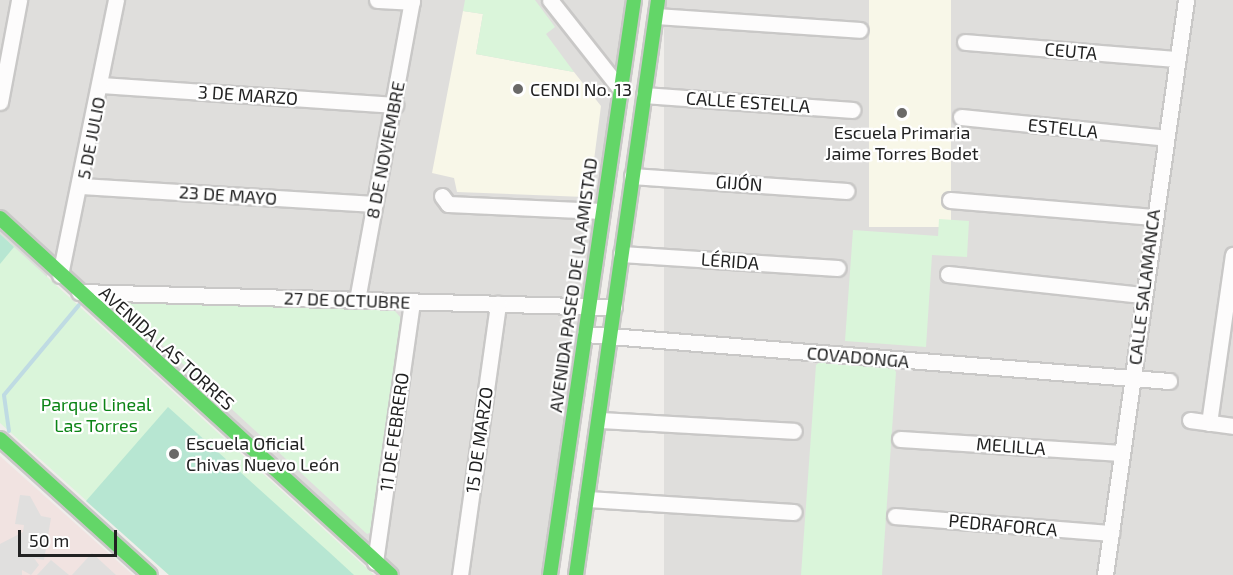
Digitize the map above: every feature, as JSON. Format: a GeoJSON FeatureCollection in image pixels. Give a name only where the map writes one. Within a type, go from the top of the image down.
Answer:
{"type":"FeatureCollection","features":[{"type":"Feature","properties":{"kind":"street"},"geometry":{"type":"LineString","coordinates":[[0,102],[19,0]]}},
{"type":"Feature","properties":{"kind":"street","name":"5 DE JULIO"},"geometry":{"type":"LineString","coordinates":[[60,275],[81,186],[116,0]]}},
{"type":"Feature","properties":{"kind":"street"},"geometry":{"type":"LineString","coordinates":[[377,0],[412,1]]}},
{"type":"Feature","properties":{"kind":"street"},"geometry":{"type":"LineString","coordinates":[[550,0],[621,90]]}},
{"type":"Feature","properties":{"kind":"street","name":"AVENIDA PASEO DE LA AMISTAD"},"geometry":{"type":"LineString","coordinates":[[550,575],[601,211],[634,0]]}},
{"type":"Feature","properties":{"kind":"street"},"geometry":{"type":"LineString","coordinates":[[576,575],[658,0]]}},
{"type":"Feature","properties":{"kind":"street","name":"CALLE SALAMANCA"},"geometry":{"type":"LineString","coordinates":[[1105,575],[1142,295],[1186,0]]}},
{"type":"Feature","properties":{"kind":"street","name":"8 DE NOVIEMBRE"},"geometry":{"type":"LineString","coordinates":[[357,300],[395,105],[412,1]]}},
{"type":"Feature","properties":{"kind":"street"},"geometry":{"type":"LineString","coordinates":[[656,16],[860,30]]}},
{"type":"Feature","properties":{"kind":"street","name":"CEUTA"},"geometry":{"type":"LineString","coordinates":[[965,42],[1177,59]]}},
{"type":"Feature","properties":{"kind":"street","name":"3 DE MARZO"},"geometry":{"type":"LineString","coordinates":[[101,85],[395,105]]}},
{"type":"Feature","properties":{"kind":"street","name":"CALLE ESTELLA"},"geometry":{"type":"LineString","coordinates":[[644,95],[852,110]]}},
{"type":"Feature","properties":{"kind":"street","name":"ESTELLA"},"geometry":{"type":"LineString","coordinates":[[961,117],[1166,138]]}},
{"type":"Feature","properties":{"kind":"street","name":"GIJÓN"},"geometry":{"type":"LineString","coordinates":[[632,176],[846,191]]}},
{"type":"Feature","properties":{"kind":"street","name":"23 DE MAYO"},"geometry":{"type":"LineString","coordinates":[[81,186],[374,204]]}},
{"type":"Feature","properties":{"kind":"street"},"geometry":{"type":"LineString","coordinates":[[442,196],[448,204],[601,211]]}},
{"type":"Feature","properties":{"kind":"street"},"geometry":{"type":"LineString","coordinates":[[950,200],[1153,217]]}},
{"type":"Feature","properties":{"kind":"street","name":"AVENIDA LAS TORRES"},"geometry":{"type":"LineString","coordinates":[[0,218],[391,575]]}},
{"type":"Feature","properties":{"kind":"street","name":"LÉRIDA"},"geometry":{"type":"LineString","coordinates":[[621,254],[838,268]]}},
{"type":"Feature","properties":{"kind":"street"},"geometry":{"type":"LineString","coordinates":[[1209,423],[1233,255]]}},
{"type":"Feature","properties":{"kind":"street"},"geometry":{"type":"LineString","coordinates":[[948,274],[1142,295]]}},
{"type":"Feature","properties":{"kind":"street","name":"27 DE OCTUBRE"},"geometry":{"type":"LineString","coordinates":[[79,292],[614,307]]}},
{"type":"Feature","properties":{"kind":"street","name":"11 DE FEBRERO"},"geometry":{"type":"LineString","coordinates":[[375,562],[412,302]]}},
{"type":"Feature","properties":{"kind":"street","name":"15 DE MARZO"},"geometry":{"type":"LineString","coordinates":[[460,575],[498,304]]}},
{"type":"Feature","properties":{"kind":"street","name":"COVADONGA"},"geometry":{"type":"LineString","coordinates":[[585,334],[1169,381]]}},
{"type":"Feature","properties":{"kind":"street"},"geometry":{"type":"LineString","coordinates":[[599,420],[794,431]]}},
{"type":"Feature","properties":{"kind":"street"},"geometry":{"type":"LineString","coordinates":[[1190,420],[1233,426]]}},
{"type":"Feature","properties":{"kind":"street"},"geometry":{"type":"LineString","coordinates":[[0,439],[150,575]]}},
{"type":"Feature","properties":{"kind":"street","name":"MELILLA"},"geometry":{"type":"LineString","coordinates":[[900,439],[1122,453]]}},
{"type":"Feature","properties":{"kind":"street"},"geometry":{"type":"LineString","coordinates":[[587,499],[794,512]]}},
{"type":"Feature","properties":{"kind":"street","name":"PEDRAFORCA"},"geometry":{"type":"LineString","coordinates":[[895,516],[1111,533]]}},
{"type":"Feature","properties":{"kind":"shaded area"},"geometry":{"type":"Polygon","coordinates":[[[0,0],[629,0],[547,575],[393,575],[67,277],[83,129],[57,252],[0,390],[0,0]]]}},
{"type":"Feature","properties":{"kind":"shaded area"},"geometry":{"type":"Polygon","coordinates":[[[664,0],[1233,0],[1233,575],[664,575],[664,0]]]}},
{"type":"Feature","properties":{"kind":"shaded area","name":"Escuela Primaria Jaime Torres Bodet"},"geometry":{"type":"Polygon","coordinates":[[[869,0],[951,0],[951,227],[869,227],[869,0]]]}},
{"type":"Feature","properties":{"kind":"shaded area","name":"CENDI No. 13"},"geometry":{"type":"Polygon","coordinates":[[[463,11],[483,14],[476,54],[574,72],[601,106],[590,191],[585,197],[457,192],[454,178],[432,173],[463,11]]]}},
{"type":"Feature","properties":{"kind":"shaded area"},"geometry":{"type":"Polygon","coordinates":[[[0,456],[133,575],[0,575],[0,456]]]}},
{"type":"Feature","properties":{"kind":"shaded area"},"geometry":{"type":"Polygon","coordinates":[[[20,495],[30,496],[41,516],[51,518],[44,560],[34,558],[39,565],[31,575],[22,570],[22,575],[0,575],[0,544],[23,532],[24,525],[15,524],[20,495]]]}},
{"type":"Feature","properties":{"kind":"shaded area"},"geometry":{"type":"Polygon","coordinates":[[[92,553],[116,575],[72,575],[92,553]]]}},
{"type":"Feature","properties":{"kind":"shaded area"},"geometry":{"type":"Polygon","coordinates":[[[51,560],[69,575],[37,575],[51,560]]]}},
{"type":"Feature","properties":{"kind":"green space"},"geometry":{"type":"Polygon","coordinates":[[[465,0],[535,0],[555,27],[546,34],[574,72],[476,54],[483,14],[463,11],[465,0]]]}},
{"type":"Feature","properties":{"kind":"green space"},"geometry":{"type":"Polygon","coordinates":[[[939,219],[969,221],[967,257],[932,255],[926,347],[845,341],[853,230],[938,236],[939,219]]]}},
{"type":"Feature","properties":{"kind":"green space","name":"Parque Lineal Las Torres"},"geometry":{"type":"Polygon","coordinates":[[[0,234],[374,575],[169,575],[0,423],[0,234]]]}},
{"type":"Feature","properties":{"kind":"green space"},"geometry":{"type":"Polygon","coordinates":[[[0,234],[14,247],[0,264],[0,234]]]}},
{"type":"Feature","properties":{"kind":"green space"},"geometry":{"type":"Polygon","coordinates":[[[121,296],[394,310],[401,318],[374,531],[367,534],[117,303],[121,296]]]}},
{"type":"Feature","properties":{"kind":"green space"},"geometry":{"type":"Polygon","coordinates":[[[821,361],[892,366],[896,372],[882,575],[801,575],[816,365],[821,361]]]}},
{"type":"Feature","properties":{"kind":"green space","name":"Escuela Oficial Chivas Nuevo León"},"geometry":{"type":"Polygon","coordinates":[[[168,407],[354,575],[169,575],[86,501],[168,407]]]}},
{"type":"Feature","properties":{"kind":"waterway"},"geometry":{"type":"LineString","coordinates":[[9,431],[4,395],[79,305]]}},
{"type":"Feature","properties":{"kind":"traffic: fast"},"geometry":{"type":"LineString","coordinates":[[550,575],[634,0]]}},
{"type":"Feature","properties":{"kind":"traffic: fast"},"geometry":{"type":"LineString","coordinates":[[576,575],[658,0]]}},
{"type":"Feature","properties":{"kind":"traffic: fast"},"geometry":{"type":"LineString","coordinates":[[0,218],[391,575]]}},
{"type":"Feature","properties":{"kind":"traffic: fast"},"geometry":{"type":"LineString","coordinates":[[0,439],[150,575]]}},
{"type":"Feature","properties":{"kind":"place","name":"CENDI No. 13"},"geometry":{"type":"Point","coordinates":[518,89]}},
{"type":"Feature","properties":{"kind":"place","name":"Escuela Primaria Jaime Torres Bodet"},"geometry":{"type":"Point","coordinates":[902,113]}},
{"type":"Feature","properties":{"kind":"place","name":"Escuela Oficial Chivas Nuevo León"},"geometry":{"type":"Point","coordinates":[174,454]}}]}
